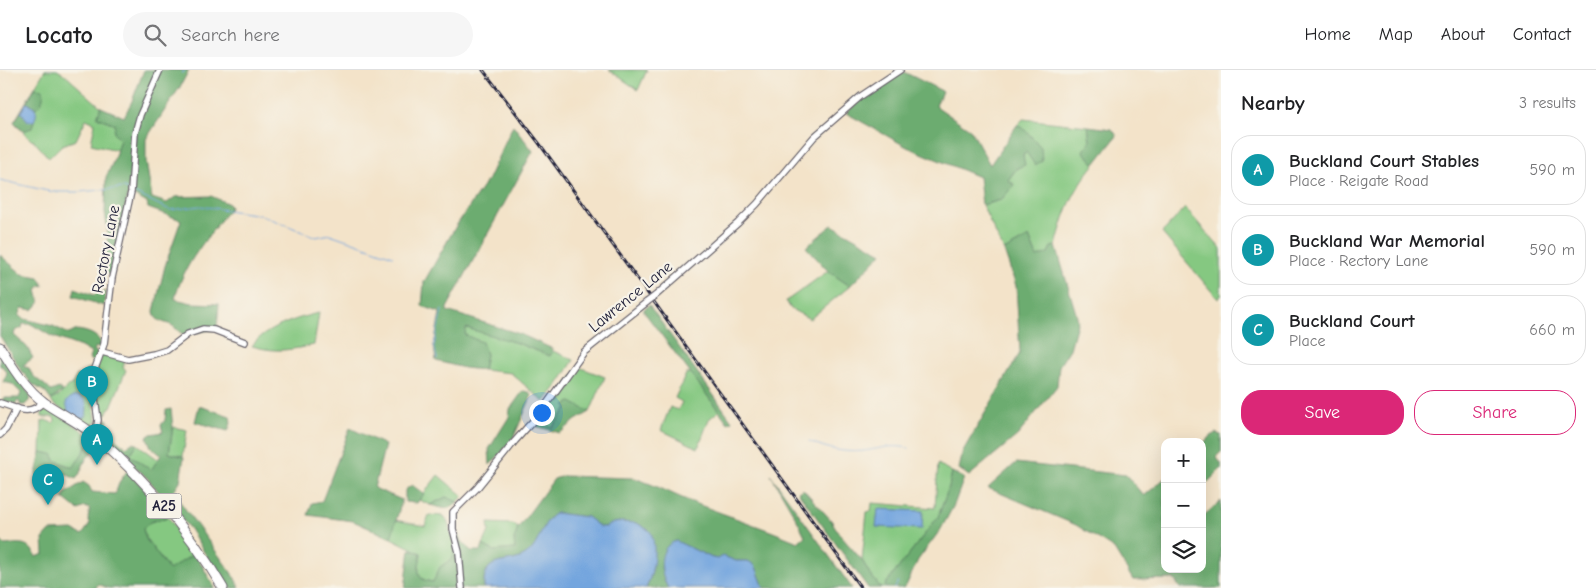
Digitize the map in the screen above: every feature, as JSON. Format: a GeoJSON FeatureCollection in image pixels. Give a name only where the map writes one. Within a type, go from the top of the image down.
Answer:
{"type":"FeatureCollection","features":[{"type":"Feature","properties":{"kind":"main road","name":"A25"},"geometry":{"type":"LineString","coordinates":[[0,347],[25,384],[43,402],[93,434],[151,490],[197,546],[223,588]]}},
{"type":"Feature","properties":{"kind":"street","name":"Rectory Lane"},"geometry":{"type":"LineString","coordinates":[[93,434],[96,431],[98,420],[92,377],[102,352],[108,320],[112,278],[130,192],[135,133],[140,115],[160,70]]}},
{"type":"Feature","properties":{"kind":"street","name":"Lawrence Lane"},"geometry":{"type":"LineString","coordinates":[[462,588],[459,552],[453,529],[453,512],[477,488],[514,441],[540,412],[584,352],[655,296],[738,223],[757,204],[814,137],[861,96],[900,70]]}},
{"type":"Feature","properties":{"kind":"street"},"geometry":{"type":"LineString","coordinates":[[102,352],[128,359],[159,353],[188,334],[203,329],[214,330],[246,342]]}},
{"type":"Feature","properties":{"kind":"street"},"geometry":{"type":"LineString","coordinates":[[0,403],[33,410],[43,402]]}},
{"type":"Feature","properties":{"kind":"street"},"geometry":{"type":"LineString","coordinates":[[0,435],[6,429],[17,408]]}},
{"type":"Feature","properties":{"kind":"green space"},"geometry":{"type":"Polygon","coordinates":[[[45,70],[57,70],[64,74],[101,107],[98,117],[115,124],[120,139],[117,150],[91,144],[95,123],[86,119],[76,140],[62,145],[49,158],[14,122],[45,70]]]}},
{"type":"Feature","properties":{"kind":"green space"},"geometry":{"type":"Polygon","coordinates":[[[144,70],[189,70],[146,139],[146,161],[152,198],[167,203],[175,197],[211,196],[229,204],[230,208],[190,262],[175,299],[192,303],[219,304],[217,329],[183,335],[173,326],[156,318],[154,311],[165,266],[181,220],[148,208],[147,203],[133,195],[136,122],[128,194],[110,274],[106,273],[108,234],[105,212],[106,177],[120,139],[114,133],[115,124],[97,117],[101,107],[124,117],[144,70]]]}},
{"type":"Feature","properties":{"kind":"green space"},"geometry":{"type":"Polygon","coordinates":[[[609,70],[647,70],[638,90],[609,70]]]}},
{"type":"Feature","properties":{"kind":"green space"},"geometry":{"type":"Polygon","coordinates":[[[904,72],[942,91],[936,106],[971,130],[990,165],[1017,125],[1025,130],[1041,147],[1042,161],[1035,165],[1026,152],[1023,155],[1025,165],[1017,168],[1008,180],[1014,185],[1001,200],[982,205],[979,177],[907,147],[846,113],[866,96],[904,72]]]}},
{"type":"Feature","properties":{"kind":"green space"},"geometry":{"type":"Polygon","coordinates":[[[35,88],[43,89],[42,102],[36,108],[26,103],[35,88]]]}},
{"type":"Feature","properties":{"kind":"green space"},"geometry":{"type":"Polygon","coordinates":[[[21,112],[28,120],[34,121],[32,128],[23,131],[14,122],[21,112]]]}},
{"type":"Feature","properties":{"kind":"green space"},"geometry":{"type":"Polygon","coordinates":[[[1023,119],[1088,126],[1090,141],[1083,151],[1095,164],[1080,184],[1070,202],[1056,246],[1051,247],[1048,253],[1037,257],[1029,237],[1004,251],[982,205],[1001,200],[1014,184],[1008,180],[1026,151],[1025,130],[1017,125],[1023,119]]]}},
{"type":"Feature","properties":{"kind":"green space"},"geometry":{"type":"Polygon","coordinates":[[[513,125],[533,151],[447,311],[520,334],[553,349],[550,356],[517,343],[466,328],[465,335],[482,342],[486,354],[483,370],[464,368],[436,361],[434,346],[440,313],[422,306],[424,282],[456,226],[488,179],[513,125]]]}},
{"type":"Feature","properties":{"kind":"green space"},"geometry":{"type":"Polygon","coordinates":[[[1088,126],[1112,129],[1117,136],[1095,164],[1083,151],[1090,141],[1088,126]]]}},
{"type":"Feature","properties":{"kind":"green space"},"geometry":{"type":"Polygon","coordinates":[[[1185,208],[1221,249],[1221,296],[1218,299],[1162,233],[1185,208]]]}},
{"type":"Feature","properties":{"kind":"green space"},"geometry":{"type":"Polygon","coordinates":[[[832,225],[882,253],[850,286],[828,271],[806,247],[832,225]]]}},
{"type":"Feature","properties":{"kind":"green space"},"geometry":{"type":"Polygon","coordinates":[[[1029,237],[1037,257],[1048,253],[1051,247],[1056,246],[1078,320],[1070,349],[1059,366],[1057,386],[1018,435],[969,476],[959,469],[963,451],[1020,353],[1016,286],[1004,251],[1029,237]]]}},
{"type":"Feature","properties":{"kind":"green space"},"geometry":{"type":"Polygon","coordinates":[[[0,255],[22,274],[39,277],[44,286],[41,285],[37,290],[40,302],[33,310],[22,308],[19,316],[53,326],[69,334],[77,330],[87,332],[97,337],[101,343],[99,348],[96,347],[94,350],[98,353],[93,362],[89,359],[91,353],[81,347],[51,336],[31,324],[23,324],[22,328],[15,331],[14,335],[27,347],[33,358],[22,366],[29,368],[35,378],[51,391],[59,388],[63,391],[51,400],[45,392],[32,384],[0,336],[0,255]]]}},
{"type":"Feature","properties":{"kind":"green space"},"geometry":{"type":"Polygon","coordinates":[[[828,271],[850,286],[810,319],[791,309],[786,301],[828,271]]]}},
{"type":"Feature","properties":{"kind":"green space"},"geometry":{"type":"Polygon","coordinates":[[[75,288],[94,295],[98,291],[106,292],[104,306],[73,296],[75,288]]]}},
{"type":"Feature","properties":{"kind":"green space"},"geometry":{"type":"Polygon","coordinates":[[[649,305],[732,421],[728,423],[644,312],[644,309],[649,305]]]}},
{"type":"Feature","properties":{"kind":"green space"},"geometry":{"type":"Polygon","coordinates":[[[319,313],[314,345],[283,350],[268,350],[252,346],[264,334],[273,329],[302,317],[319,313]]]}},
{"type":"Feature","properties":{"kind":"green space"},"geometry":{"type":"Polygon","coordinates":[[[466,327],[517,343],[550,356],[553,351],[574,360],[544,402],[511,373],[483,370],[486,354],[465,335],[466,327]]]}},
{"type":"Feature","properties":{"kind":"green space"},"geometry":{"type":"Polygon","coordinates":[[[0,353],[30,395],[29,401],[25,405],[20,405],[20,402],[17,401],[16,404],[2,401],[3,398],[19,398],[21,393],[12,384],[3,382],[7,373],[0,366],[0,353]]]}},
{"type":"Feature","properties":{"kind":"green space"},"geometry":{"type":"Polygon","coordinates":[[[101,356],[125,360],[123,368],[126,370],[111,407],[105,416],[100,416],[93,377],[101,356]]]}},
{"type":"Feature","properties":{"kind":"green space"},"geometry":{"type":"Polygon","coordinates":[[[579,367],[605,377],[590,412],[571,403],[566,405],[568,407],[551,428],[540,420],[557,398],[561,402],[577,375],[574,374],[579,367]]]}},
{"type":"Feature","properties":{"kind":"green space"},"geometry":{"type":"Polygon","coordinates":[[[89,368],[96,421],[93,425],[89,426],[53,404],[51,400],[59,396],[69,385],[71,386],[77,375],[82,377],[89,368]]]}},
{"type":"Feature","properties":{"kind":"green space"},"geometry":{"type":"Polygon","coordinates":[[[690,373],[719,411],[709,419],[698,448],[661,430],[670,407],[678,410],[682,402],[675,398],[686,374],[690,373]]]}},
{"type":"Feature","properties":{"kind":"green space"},"geometry":{"type":"Polygon","coordinates":[[[574,374],[577,375],[562,402],[557,399],[541,420],[552,428],[568,407],[565,405],[571,402],[590,412],[560,433],[536,426],[539,419],[574,374]]]}},
{"type":"Feature","properties":{"kind":"green space"},"geometry":{"type":"Polygon","coordinates":[[[523,391],[529,392],[532,395],[512,441],[490,465],[489,449],[509,417],[510,409],[523,391]]]}},
{"type":"Feature","properties":{"kind":"green space"},"geometry":{"type":"Polygon","coordinates":[[[199,406],[230,416],[231,423],[228,431],[195,422],[199,406]]]}},
{"type":"Feature","properties":{"kind":"green space"},"geometry":{"type":"Polygon","coordinates":[[[171,409],[173,427],[169,453],[184,457],[180,481],[173,492],[233,575],[240,588],[226,588],[190,529],[148,479],[98,432],[101,420],[104,418],[108,420],[106,431],[126,447],[134,442],[137,444],[130,455],[151,470],[161,455],[151,447],[147,437],[151,434],[163,432],[161,425],[165,420],[166,410],[171,409]]]}},
{"type":"Feature","properties":{"kind":"green space"},"geometry":{"type":"Polygon","coordinates":[[[45,411],[58,415],[73,424],[99,444],[99,446],[92,440],[74,468],[55,460],[52,454],[41,452],[42,421],[45,420],[53,423],[55,421],[54,417],[42,417],[42,412],[45,411]]]}},
{"type":"Feature","properties":{"kind":"green space"},"geometry":{"type":"Polygon","coordinates":[[[173,427],[187,430],[183,456],[169,453],[173,427]]]}},
{"type":"Feature","properties":{"kind":"green space"},"geometry":{"type":"Polygon","coordinates":[[[350,428],[385,445],[374,488],[402,500],[391,538],[353,521],[308,515],[312,503],[322,501],[350,428]]]}},
{"type":"Feature","properties":{"kind":"green space"},"geometry":{"type":"Polygon","coordinates":[[[1215,433],[1221,435],[1221,452],[1216,457],[1221,463],[1221,469],[1206,484],[1206,483],[1206,441],[1215,433]]]}},
{"type":"Feature","properties":{"kind":"green space"},"geometry":{"type":"Polygon","coordinates":[[[91,440],[99,446],[86,459],[76,479],[55,469],[48,475],[38,476],[36,474],[41,452],[52,454],[55,460],[73,468],[91,440]]]}},
{"type":"Feature","properties":{"kind":"green space"},"geometry":{"type":"Polygon","coordinates":[[[137,444],[159,460],[151,470],[130,455],[137,444]]]}},
{"type":"Feature","properties":{"kind":"green space"},"geometry":{"type":"Polygon","coordinates":[[[1016,463],[1126,475],[1144,496],[1161,481],[1161,573],[1206,573],[1206,514],[1221,501],[1221,588],[1180,588],[1174,579],[1133,580],[1114,549],[1076,525],[988,488],[1016,463]]]}},
{"type":"Feature","properties":{"kind":"green space"},"geometry":{"type":"Polygon","coordinates":[[[938,464],[952,472],[949,487],[938,517],[885,585],[887,588],[881,588],[869,573],[862,560],[867,512],[871,511],[872,503],[935,508],[938,464]]]}},
{"type":"Feature","properties":{"kind":"green space"},"geometry":{"type":"Polygon","coordinates":[[[127,471],[146,490],[168,517],[150,522],[143,529],[146,539],[169,570],[195,553],[215,588],[108,588],[98,584],[96,588],[0,588],[0,540],[5,545],[24,544],[30,548],[36,557],[44,554],[43,539],[50,531],[73,530],[82,535],[90,524],[88,518],[90,509],[85,507],[78,510],[63,498],[66,493],[83,482],[89,486],[92,492],[115,494],[120,481],[127,471]]]}},
{"type":"Feature","properties":{"kind":"green space"},"geometry":{"type":"Polygon","coordinates":[[[952,472],[964,478],[954,505],[941,529],[918,560],[906,586],[904,588],[887,588],[885,585],[938,517],[949,487],[952,472]]]}},
{"type":"Feature","properties":{"kind":"green space"},"geometry":{"type":"Polygon","coordinates":[[[438,475],[463,496],[458,502],[446,497],[430,505],[419,500],[438,475]]]}},
{"type":"Feature","properties":{"kind":"green space"},"geometry":{"type":"Polygon","coordinates":[[[771,475],[852,588],[764,588],[756,567],[748,561],[736,561],[723,556],[718,559],[712,558],[676,541],[661,567],[664,581],[668,588],[646,588],[654,560],[650,531],[637,523],[620,522],[600,527],[587,517],[556,513],[547,521],[532,550],[520,558],[492,565],[487,570],[484,577],[484,588],[405,588],[410,549],[421,553],[419,573],[422,579],[433,582],[440,567],[453,558],[456,536],[460,535],[462,541],[471,551],[481,551],[483,545],[494,551],[515,549],[514,540],[518,528],[554,479],[563,476],[633,478],[798,542],[805,536],[771,475]]]}},
{"type":"Feature","properties":{"kind":"green space"},"geometry":{"type":"Polygon","coordinates":[[[412,485],[424,494],[417,503],[405,502],[405,490],[412,485]]]}},
{"type":"Feature","properties":{"kind":"green space"},"geometry":{"type":"Polygon","coordinates":[[[803,489],[831,520],[840,535],[862,560],[869,573],[881,588],[868,588],[798,492],[803,489]]]}},
{"type":"Feature","properties":{"kind":"green space"},"geometry":{"type":"Polygon","coordinates":[[[446,497],[458,502],[448,508],[430,505],[446,497]]]}},
{"type":"Feature","properties":{"kind":"green space"},"geometry":{"type":"Polygon","coordinates":[[[429,515],[444,516],[455,541],[453,558],[440,567],[434,582],[427,581],[420,576],[421,553],[391,538],[395,520],[425,526],[429,515]]]}},
{"type":"Feature","properties":{"kind":"green space"},"geometry":{"type":"Polygon","coordinates":[[[168,517],[195,553],[170,571],[146,539],[143,529],[150,522],[168,517]]]}},
{"type":"Feature","properties":{"kind":"green space"},"geometry":{"type":"Polygon","coordinates":[[[488,523],[513,524],[518,528],[514,540],[515,549],[494,551],[483,545],[489,531],[488,523]]]}},
{"type":"Feature","properties":{"kind":"water"},"geometry":{"type":"Polygon","coordinates":[[[26,103],[36,109],[34,121],[28,121],[21,112],[26,103]]]}},
{"type":"Feature","properties":{"kind":"water"},"geometry":{"type":"Polygon","coordinates":[[[75,396],[82,398],[87,405],[86,416],[81,419],[68,412],[66,402],[75,396]]]}},
{"type":"Feature","properties":{"kind":"water"},"geometry":{"type":"Polygon","coordinates":[[[878,509],[923,511],[922,529],[876,527],[878,509]]]}},
{"type":"Feature","properties":{"kind":"water"},"geometry":{"type":"Polygon","coordinates":[[[556,513],[587,517],[600,527],[620,522],[637,523],[650,531],[654,544],[654,560],[646,588],[484,588],[488,569],[492,565],[520,558],[532,550],[547,521],[556,513]]]}},
{"type":"Feature","properties":{"kind":"water"},"geometry":{"type":"Polygon","coordinates":[[[676,541],[712,558],[718,559],[723,556],[736,561],[748,561],[756,567],[764,588],[668,588],[663,576],[663,555],[665,549],[676,541]]]}},
{"type":"Feature","properties":{"kind":"waterway"},"geometry":{"type":"LineString","coordinates":[[182,73],[185,70]]}},
{"type":"Feature","properties":{"kind":"waterway"},"geometry":{"type":"LineString","coordinates":[[0,180],[52,192],[124,188],[128,190]]}},
{"type":"Feature","properties":{"kind":"waterway"},"geometry":{"type":"LineString","coordinates":[[134,193],[170,210],[200,206],[261,215],[316,237],[330,234],[393,256]]}},
{"type":"Feature","properties":{"kind":"waterway"},"geometry":{"type":"LineString","coordinates":[[437,359],[434,345],[442,310]]}},
{"type":"Feature","properties":{"kind":"waterway"},"geometry":{"type":"LineString","coordinates":[[809,441],[831,449],[847,451],[862,451],[885,447],[909,448]]}},
{"type":"Feature","properties":{"kind":"waterway"},"geometry":{"type":"LineString","coordinates":[[895,588],[898,582]]}},
{"type":"Feature","properties":{"kind":"railway"},"geometry":{"type":"LineString","coordinates":[[483,70],[539,143],[861,588]]}},
{"type":"Feature","properties":{"kind":"place","name":"Buckland War Memorial"},"geometry":{"type":"Point","coordinates":[92,407]}},
{"type":"Feature","properties":{"kind":"place","name":"Buckland Court Stables"},"geometry":{"type":"Point","coordinates":[97,465]}},
{"type":"Feature","properties":{"kind":"place","name":"Buckland Court"},"geometry":{"type":"Point","coordinates":[48,505]}}]}
